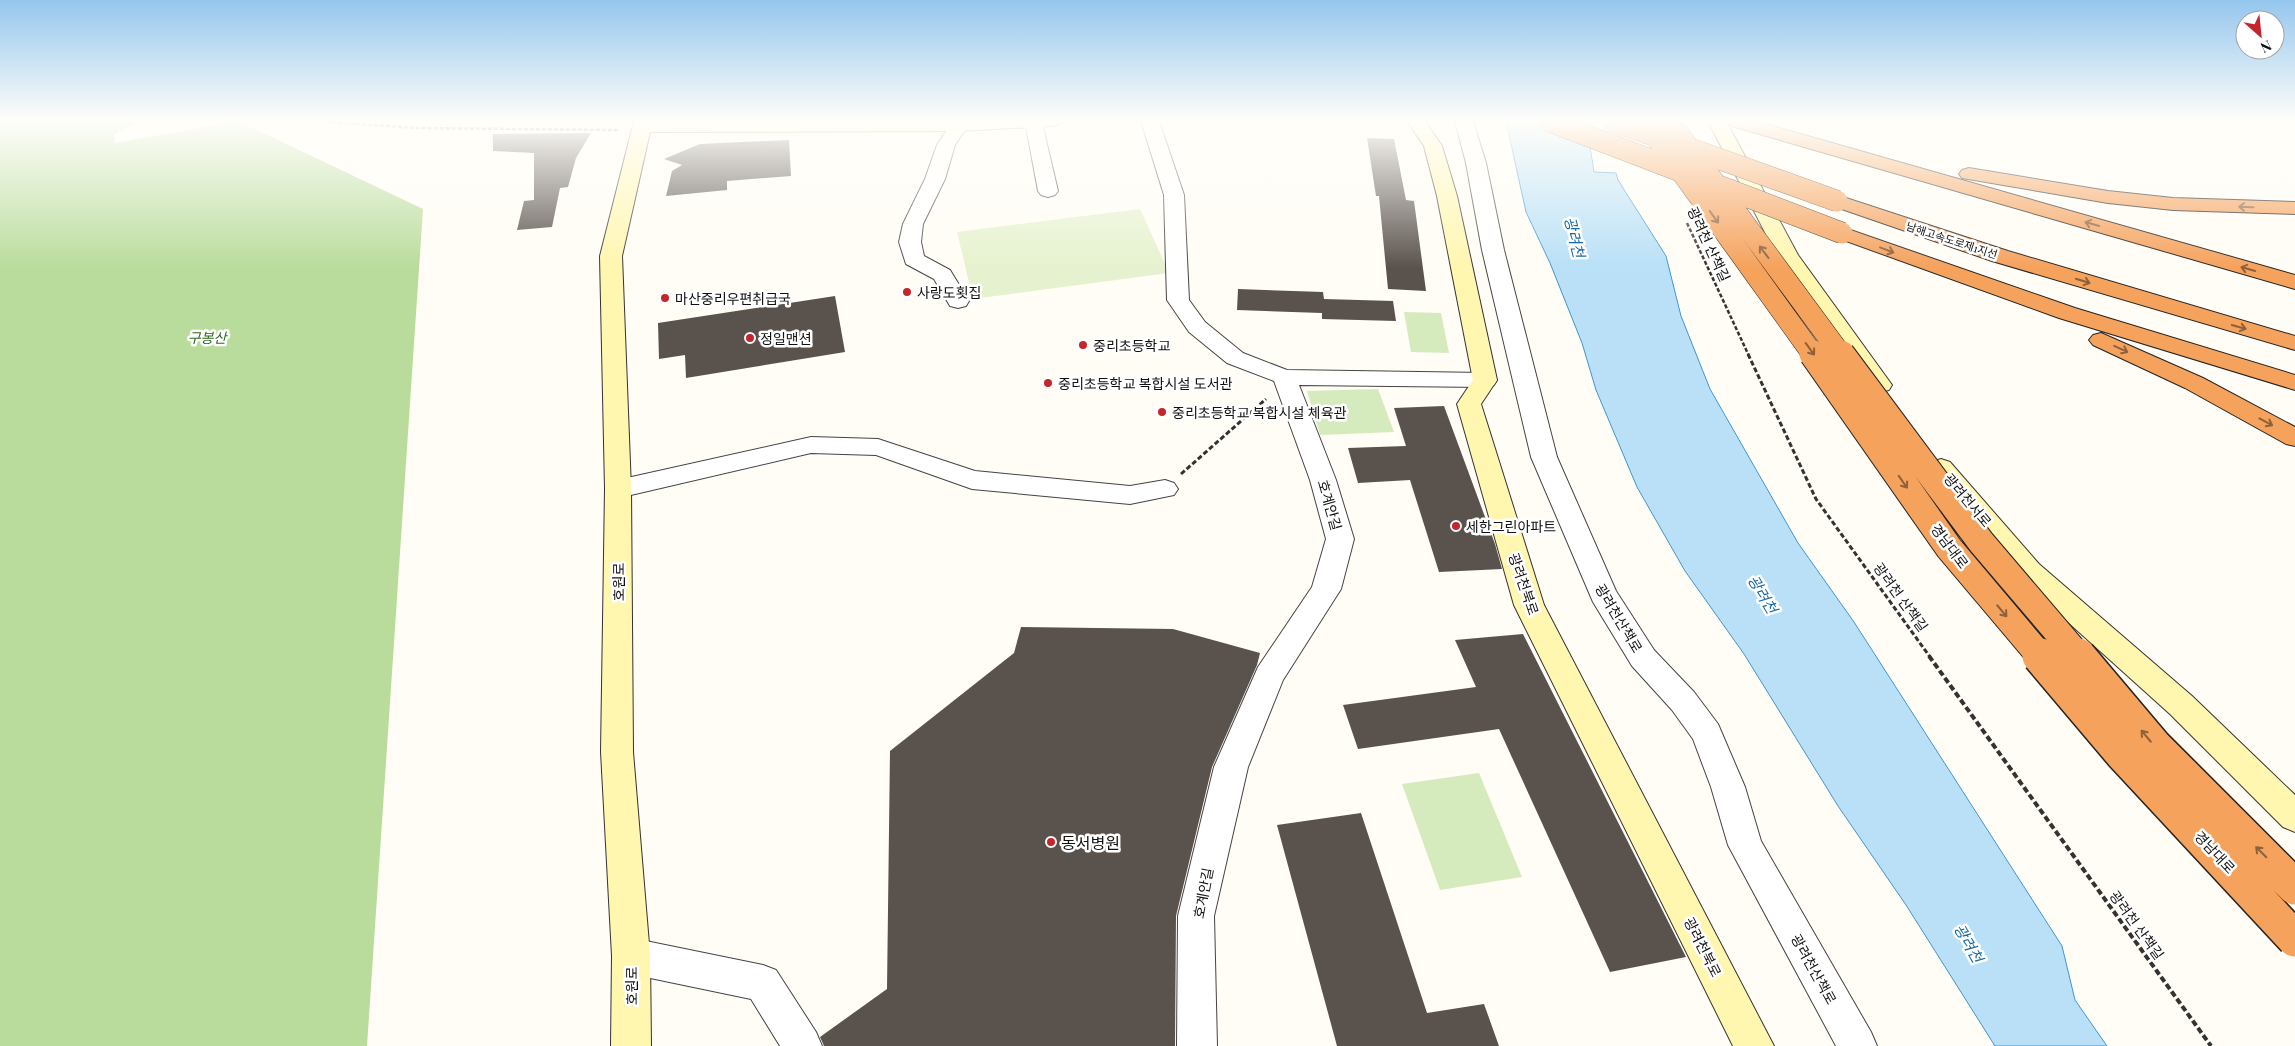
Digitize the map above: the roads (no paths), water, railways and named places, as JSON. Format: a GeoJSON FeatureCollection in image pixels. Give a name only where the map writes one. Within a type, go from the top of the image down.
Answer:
{"type":"FeatureCollection","features":[{"type":"Feature","properties":{"kind":"highway"},"geometry":{"type":"LineString","coordinates":[[1676,170],[1842,234],[2076,317],[2295,384]]}},
{"type":"Feature","properties":{"kind":"highway","name":"경남대로"},"geometry":{"type":"LineString","coordinates":[[1679,170],[1831,379],[1949,548],[2122,753],[2295,939]]}},
{"type":"Feature","properties":{"kind":"highway","name":"경남대로"},"geometry":{"type":"LineString","coordinates":[[1704,170],[1980,542],[2154,746],[2295,887]]}},
{"type":"Feature","properties":{"kind":"highway","name":"남해고속도로제1지선"},"geometry":{"type":"LineString","coordinates":[[1761,170],[1838,195],[2295,327]]}},
{"type":"Feature","properties":{"kind":"highway","name":"남해고속도로제1지선"},"geometry":{"type":"LineString","coordinates":[[1775,170],[2000,256],[2295,343]]}},
{"type":"Feature","properties":{"kind":"highway"},"geometry":{"type":"LineString","coordinates":[[1908,170],[2295,282]]}},
{"type":"Feature","properties":{"kind":"highway"},"geometry":{"type":"LineString","coordinates":[[1951,170],[2108,196],[2172,204],[2295,208]]}},
{"type":"Feature","properties":{"kind":"highway"},"geometry":{"type":"LineString","coordinates":[[1932,267],[2079,330],[2194,383],[2295,438]]}},
{"type":"Feature","properties":{"kind":"street","name":"호원로"},"geometry":{"type":"LineString","coordinates":[[631,170],[610,256],[618,489],[617,752],[631,956],[631,1046]]}},
{"type":"Feature","properties":{"kind":"street"},"geometry":{"type":"LineString","coordinates":[[938,170],[913,224],[910,242],[914,258],[942,275],[958,301]]}},
{"type":"Feature","properties":{"kind":"street"},"geometry":{"type":"LineString","coordinates":[[1043,170],[1048,191]]}},
{"type":"Feature","properties":{"kind":"street"},"geometry":{"type":"LineString","coordinates":[[1166,170],[1174,195],[1178,300],[1197,327],[1235,358],[1285,379],[1485,380],[1447,196],[1440,170]]}},
{"type":"Feature","properties":{"kind":"street","name":"광려천산책로"},"geometry":{"type":"LineString","coordinates":[[1477,170],[1493,250],[1541,448],[1602,594],[1643,658],[1683,701],[1707,733],[1728,786],[1745,845],[1857,1046]]}},
{"type":"Feature","properties":{"kind":"street","name":"광려천서로"},"geometry":{"type":"LineString","coordinates":[[1743,170],[1788,256],[1956,487],[2029,571],[2180,705],[2295,817]]}},
{"type":"Feature","properties":{"kind":"street","name":"호계안길"},"geometry":{"type":"LineString","coordinates":[[1197,1046],[1196,916],[1231,767],[1269,676],[1326,589],[1340,539],[1323,480],[1285,379]]}},
{"type":"Feature","properties":{"kind":"street","name":"광려천북로"},"geometry":{"type":"LineString","coordinates":[[1485,380],[1468,404],[1529,605],[1754,1046]]}},
{"type":"Feature","properties":{"kind":"street"},"geometry":{"type":"LineString","coordinates":[[618,489],[811,445],[878,447],[972,480],[1130,495],[1165,489]]}},
{"type":"Feature","properties":{"kind":"street"},"geometry":{"type":"LineString","coordinates":[[631,956],[763,983],[802,1046]]}},
{"type":"Feature","properties":{"kind":"water","name":"광려천"},"geometry":{"type":"Polygon","coordinates":[[[1517,170],[1594,170],[1594,172],[1616,173],[1618,180],[1666,256],[1681,316],[1710,389],[1798,543],[1854,622],[2062,946],[2075,1000],[2107,1046],[1995,1046],[1906,905],[1838,806],[1744,654],[1685,571],[1637,487],[1596,390],[1582,343],[1550,263],[1526,212],[1517,170]]]}},
{"type":"Feature","properties":{"kind":"place","name":"사랑도횟집"},"geometry":{"type":"Point","coordinates":[907,292]}},
{"type":"Feature","properties":{"kind":"place","name":"마산중리우편취급국"},"geometry":{"type":"Point","coordinates":[665,298]}},
{"type":"Feature","properties":{"kind":"place","name":"정일맨션"},"geometry":{"type":"Point","coordinates":[750,338]}},
{"type":"Feature","properties":{"kind":"place","name":"중리초등학교"},"geometry":{"type":"Point","coordinates":[1083,345]}},
{"type":"Feature","properties":{"kind":"place","name":"중리초등학교 복합시설 도서관"},"geometry":{"type":"Point","coordinates":[1048,383]}},
{"type":"Feature","properties":{"kind":"place","name":"중리초등학교 복합시설 체육관"},"geometry":{"type":"Point","coordinates":[1162,412]}},
{"type":"Feature","properties":{"kind":"place","name":"세한그린아파트"},"geometry":{"type":"Point","coordinates":[1456,526]}},
{"type":"Feature","properties":{"kind":"place","name":"동서병원"},"geometry":{"type":"Point","coordinates":[1051,842]}},
{"type":"Feature","properties":{"kind":"park label","name":"구봉산"},"geometry":{"type":"Point","coordinates":[207,337]}}]}
